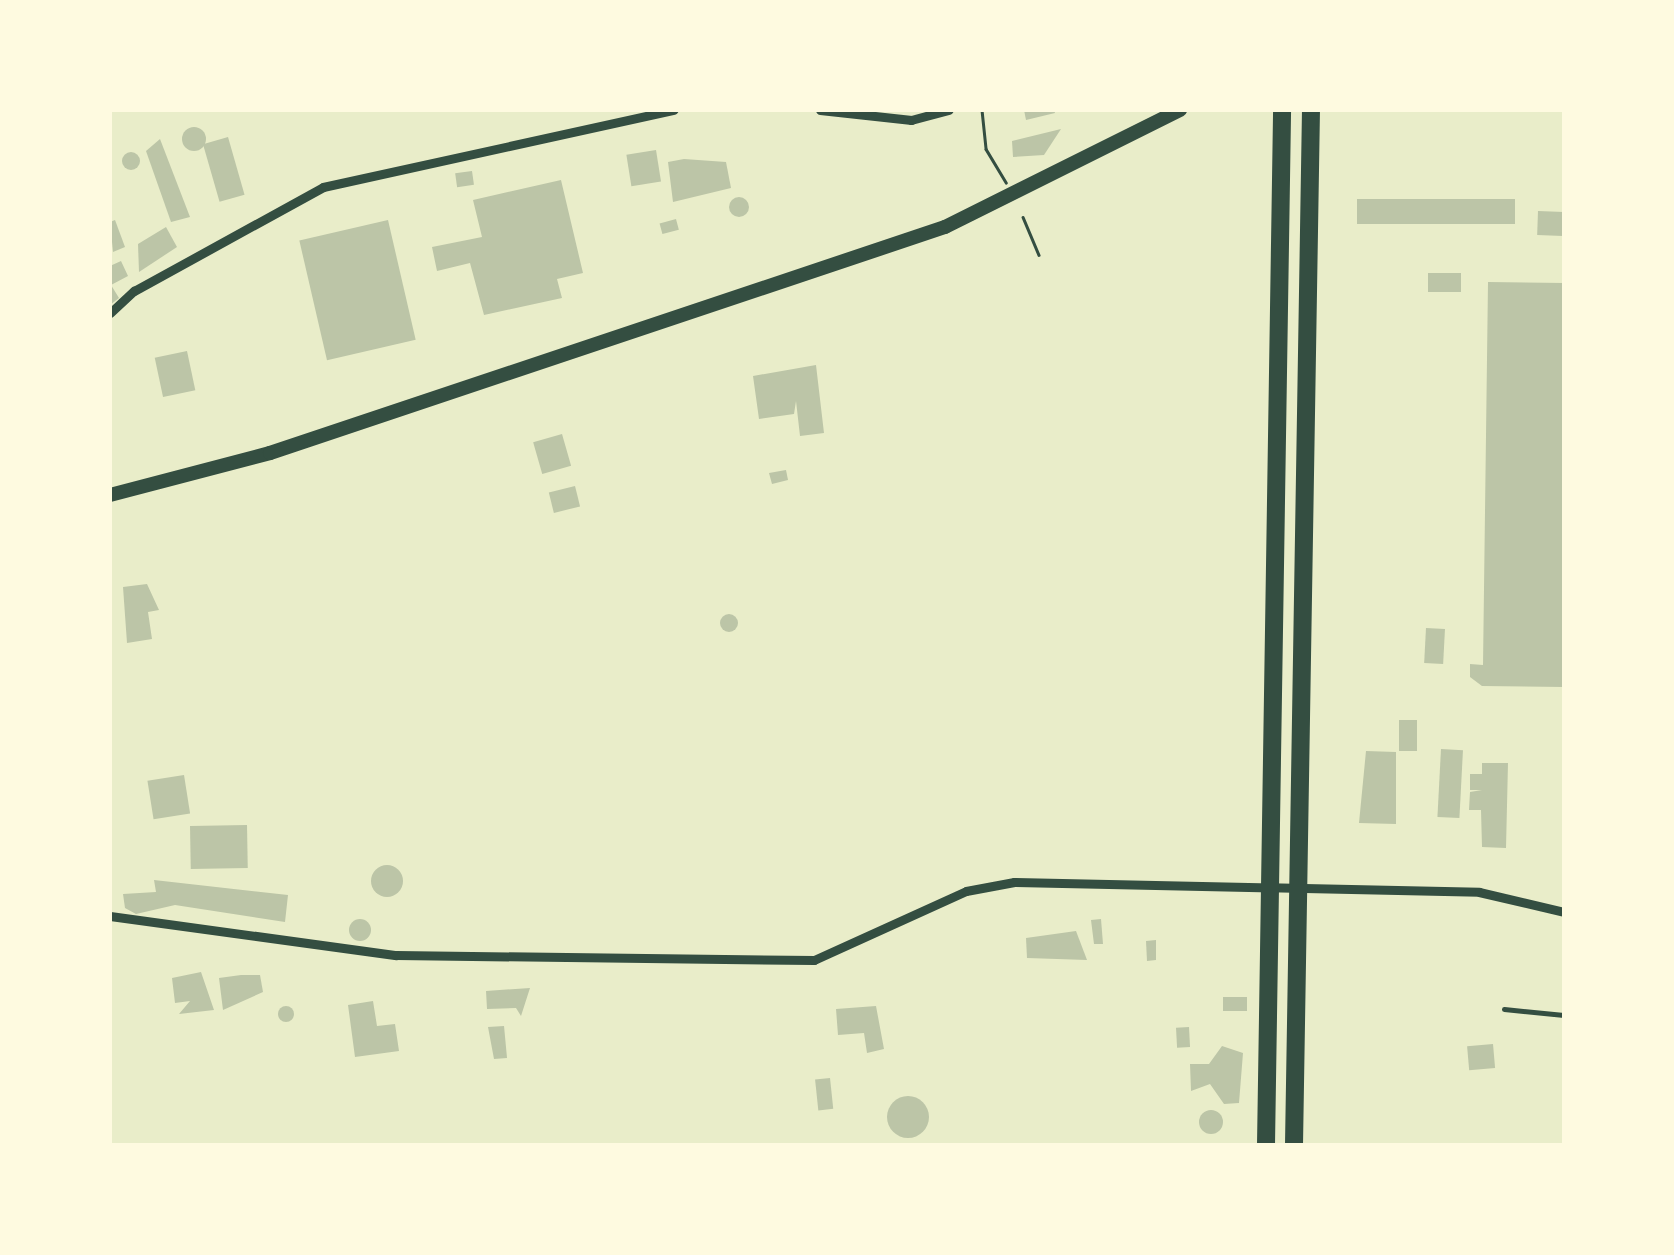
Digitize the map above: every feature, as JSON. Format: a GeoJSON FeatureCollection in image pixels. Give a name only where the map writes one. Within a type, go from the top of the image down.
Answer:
{"type":"FeatureCollection","features":[{"type":"Feature","properties":{"kind":"highway"},"geometry":{"type":"LineString","coordinates":[[1266,1145],[1282,110]]}},
{"type":"Feature","properties":{"kind":"highway"},"geometry":{"type":"LineString","coordinates":[[1294,1145],[1311,110]]}},
{"type":"Feature","properties":{"kind":"main road"},"geometry":{"type":"LineString","coordinates":[[110,495],[270,453],[809,272],[996,204],[1180,110]]}},
{"type":"Feature","properties":{"kind":"street"},"geometry":{"type":"LineString","coordinates":[[110,313],[134,290],[323,187],[674,110]]}},
{"type":"Feature","properties":{"kind":"street"},"geometry":{"type":"LineString","coordinates":[[820,110],[910,120],[949,110]]}},
{"type":"Feature","properties":{"kind":"street"},"geometry":{"type":"LineString","coordinates":[[110,916],[396,955],[814,960],[933,904],[1014,882],[1479,892],[1564,912]]}},
{"type":"Feature","properties":{"kind":"lane"},"geometry":{"type":"LineString","coordinates":[[1504,1009],[1564,1016]]}},
{"type":"Feature","properties":{"kind":"path"},"geometry":{"type":"LineString","coordinates":[[982,110],[986,149],[1006,182]]}},
{"type":"Feature","properties":{"kind":"path"},"geometry":{"type":"LineString","coordinates":[[1023,217],[1039,254]]}},
{"type":"Feature","properties":{"kind":"building"},"geometry":{"type":"Polygon","coordinates":[[[1024,110],[1054,110],[1055,113],[1026,120],[1024,110]]]}},
{"type":"Feature","properties":{"kind":"building"},"geometry":{"type":"Polygon","coordinates":[[[194,127],[206,139],[194,151],[182,139],[194,127]]]}},
{"type":"Feature","properties":{"kind":"building"},"geometry":{"type":"Polygon","coordinates":[[[1061,129],[1044,155],[1013,157],[1012,141],[1061,129]]]}},
{"type":"Feature","properties":{"kind":"building"},"geometry":{"type":"Polygon","coordinates":[[[228,137],[245,195],[220,202],[203,144],[228,137]]]}},
{"type":"Feature","properties":{"kind":"building"},"geometry":{"type":"Polygon","coordinates":[[[160,139],[190,217],[171,222],[146,151],[160,139]]]}},
{"type":"Feature","properties":{"kind":"building"},"geometry":{"type":"Polygon","coordinates":[[[656,150],[661,182],[631,186],[626,155],[656,150]]]}},
{"type":"Feature","properties":{"kind":"building"},"geometry":{"type":"Polygon","coordinates":[[[131,152],[138,154],[138,168],[131,170],[124,168],[122,161],[124,154],[131,152]]]}},
{"type":"Feature","properties":{"kind":"building"},"geometry":{"type":"Polygon","coordinates":[[[668,162],[726,162],[731,188],[673,202],[668,162]]]}},
{"type":"Feature","properties":{"kind":"building"},"geometry":{"type":"Polygon","coordinates":[[[472,171],[474,185],[457,187],[455,173],[472,171]]]}},
{"type":"Feature","properties":{"kind":"building"},"geometry":{"type":"Polygon","coordinates":[[[561,180],[583,273],[557,279],[562,298],[484,315],[470,263],[437,271],[432,247],[482,237],[473,200],[561,180]]]}},
{"type":"Feature","properties":{"kind":"building"},"geometry":{"type":"Polygon","coordinates":[[[739,197],[749,207],[739,217],[729,207],[739,197]]]}},
{"type":"Feature","properties":{"kind":"building"},"geometry":{"type":"Polygon","coordinates":[[[1357,199],[1515,199],[1515,224],[1357,224],[1357,199]]]}},
{"type":"Feature","properties":{"kind":"building"},"geometry":{"type":"Polygon","coordinates":[[[1538,211],[1564,212],[1563,236],[1537,235],[1538,211]]]}},
{"type":"Feature","properties":{"kind":"building"},"geometry":{"type":"Polygon","coordinates":[[[676,219],[679,230],[662,234],[660,223],[676,219]]]}},
{"type":"Feature","properties":{"kind":"building"},"geometry":{"type":"Polygon","coordinates":[[[115,220],[125,247],[113,252],[110,222],[115,220]]]}},
{"type":"Feature","properties":{"kind":"building"},"geometry":{"type":"Polygon","coordinates":[[[388,220],[416,340],[327,360],[299,240],[388,220]]]}},
{"type":"Feature","properties":{"kind":"building"},"geometry":{"type":"Polygon","coordinates":[[[166,227],[177,247],[139,272],[138,244],[166,227]]]}},
{"type":"Feature","properties":{"kind":"building"},"geometry":{"type":"Polygon","coordinates":[[[121,261],[128,276],[111,285],[119,298],[110,305],[110,266],[121,261]]]}},
{"type":"Feature","properties":{"kind":"building"},"geometry":{"type":"Polygon","coordinates":[[[1428,273],[1461,273],[1461,292],[1428,292],[1428,273]]]}},
{"type":"Feature","properties":{"kind":"building"},"geometry":{"type":"Polygon","coordinates":[[[1488,282],[1564,283],[1564,687],[1482,686],[1470,677],[1470,664],[1483,665],[1488,282]]]}},
{"type":"Feature","properties":{"kind":"building"},"geometry":{"type":"Polygon","coordinates":[[[187,351],[195,390],[163,397],[155,358],[187,351]]]}},
{"type":"Feature","properties":{"kind":"building"},"geometry":{"type":"Polygon","coordinates":[[[816,365],[824,433],[800,436],[796,401],[794,414],[759,419],[753,376],[816,365]]]}},
{"type":"Feature","properties":{"kind":"building"},"geometry":{"type":"Polygon","coordinates":[[[562,434],[571,466],[542,474],[533,442],[562,434]]]}},
{"type":"Feature","properties":{"kind":"building"},"geometry":{"type":"Polygon","coordinates":[[[786,470],[788,480],[772,484],[769,473],[786,470]]]}},
{"type":"Feature","properties":{"kind":"building"},"geometry":{"type":"Polygon","coordinates":[[[575,486],[580,506],[554,513],[549,493],[575,486]]]}},
{"type":"Feature","properties":{"kind":"building"},"geometry":{"type":"Polygon","coordinates":[[[147,584],[159,610],[148,612],[152,639],[127,643],[123,587],[147,584]]]}},
{"type":"Feature","properties":{"kind":"building"},"geometry":{"type":"Polygon","coordinates":[[[729,614],[738,623],[729,632],[720,623],[729,614]]]}},
{"type":"Feature","properties":{"kind":"building"},"geometry":{"type":"Polygon","coordinates":[[[1426,628],[1445,629],[1443,664],[1424,663],[1426,628]]]}},
{"type":"Feature","properties":{"kind":"building"},"geometry":{"type":"Polygon","coordinates":[[[1399,720],[1417,720],[1417,751],[1399,751],[1399,720]]]}},
{"type":"Feature","properties":{"kind":"building"},"geometry":{"type":"Polygon","coordinates":[[[1441,749],[1463,750],[1459,818],[1437,817],[1441,749]]]}},
{"type":"Feature","properties":{"kind":"building"},"geometry":{"type":"Polygon","coordinates":[[[1366,751],[1396,752],[1396,824],[1359,823],[1366,751]]]}},
{"type":"Feature","properties":{"kind":"building"},"geometry":{"type":"Polygon","coordinates":[[[1482,763],[1508,763],[1506,848],[1482,847],[1481,810],[1469,810],[1470,792],[1482,790],[1470,790],[1470,774],[1482,774],[1482,763]]]}},
{"type":"Feature","properties":{"kind":"building"},"geometry":{"type":"Polygon","coordinates":[[[184,775],[190,814],[154,819],[147,781],[184,775]]]}},
{"type":"Feature","properties":{"kind":"building"},"geometry":{"type":"Polygon","coordinates":[[[247,825],[248,868],[191,869],[190,826],[247,825]]]}},
{"type":"Feature","properties":{"kind":"building"},"geometry":{"type":"Polygon","coordinates":[[[387,865],[398,870],[403,881],[398,892],[387,897],[376,892],[371,881],[376,870],[387,865]]]}},
{"type":"Feature","properties":{"kind":"building"},"geometry":{"type":"Polygon","coordinates":[[[154,880],[288,895],[285,922],[175,905],[136,914],[125,908],[123,894],[156,892],[154,880]]]}},
{"type":"Feature","properties":{"kind":"building"},"geometry":{"type":"Polygon","coordinates":[[[360,919],[371,930],[360,941],[349,930],[360,919]]]}},
{"type":"Feature","properties":{"kind":"building"},"geometry":{"type":"Polygon","coordinates":[[[1101,919],[1103,944],[1094,944],[1091,920],[1101,919]]]}},
{"type":"Feature","properties":{"kind":"building"},"geometry":{"type":"Polygon","coordinates":[[[1076,931],[1087,960],[1027,958],[1026,938],[1076,931]]]}},
{"type":"Feature","properties":{"kind":"building"},"geometry":{"type":"Polygon","coordinates":[[[1156,940],[1156,960],[1147,961],[1146,941],[1156,940]]]}},
{"type":"Feature","properties":{"kind":"building"},"geometry":{"type":"Polygon","coordinates":[[[201,972],[214,1010],[179,1014],[190,1001],[175,1003],[172,978],[201,972]]]}},
{"type":"Feature","properties":{"kind":"building"},"geometry":{"type":"Polygon","coordinates":[[[260,975],[263,992],[223,1010],[219,978],[260,975]]]}},
{"type":"Feature","properties":{"kind":"building"},"geometry":{"type":"Polygon","coordinates":[[[530,988],[521,1016],[516,1008],[487,1009],[486,991],[530,988]]]}},
{"type":"Feature","properties":{"kind":"building"},"geometry":{"type":"Polygon","coordinates":[[[1223,997],[1247,997],[1247,1011],[1223,1011],[1223,997]]]}},
{"type":"Feature","properties":{"kind":"building"},"geometry":{"type":"Polygon","coordinates":[[[373,1001],[377,1026],[395,1024],[399,1051],[355,1057],[348,1005],[373,1001]]]}},
{"type":"Feature","properties":{"kind":"building"},"geometry":{"type":"Polygon","coordinates":[[[286,1006],[294,1014],[286,1022],[278,1014],[286,1006]]]}},
{"type":"Feature","properties":{"kind":"building"},"geometry":{"type":"Polygon","coordinates":[[[876,1006],[884,1049],[867,1053],[864,1033],[838,1035],[836,1009],[876,1006]]]}},
{"type":"Feature","properties":{"kind":"building"},"geometry":{"type":"Polygon","coordinates":[[[504,1026],[507,1058],[494,1059],[488,1027],[504,1026]]]}},
{"type":"Feature","properties":{"kind":"building"},"geometry":{"type":"Polygon","coordinates":[[[1189,1027],[1190,1047],[1177,1048],[1176,1028],[1189,1027]]]}},
{"type":"Feature","properties":{"kind":"building"},"geometry":{"type":"Polygon","coordinates":[[[1493,1044],[1495,1068],[1469,1070],[1467,1046],[1493,1044]]]}},
{"type":"Feature","properties":{"kind":"building"},"geometry":{"type":"Polygon","coordinates":[[[1222,1046],[1243,1053],[1239,1103],[1224,1104],[1210,1084],[1191,1091],[1190,1064],[1209,1064],[1222,1046]]]}},
{"type":"Feature","properties":{"kind":"building"},"geometry":{"type":"Polygon","coordinates":[[[830,1078],[833,1109],[818,1110],[815,1080],[830,1078]]]}},
{"type":"Feature","properties":{"kind":"building"},"geometry":{"type":"Polygon","coordinates":[[[908,1096],[923,1102],[929,1117],[923,1132],[908,1138],[893,1132],[887,1117],[893,1102],[908,1096]]]}},
{"type":"Feature","properties":{"kind":"building"},"geometry":{"type":"Polygon","coordinates":[[[1211,1110],[1223,1122],[1211,1134],[1199,1122],[1211,1110]]]}}]}
